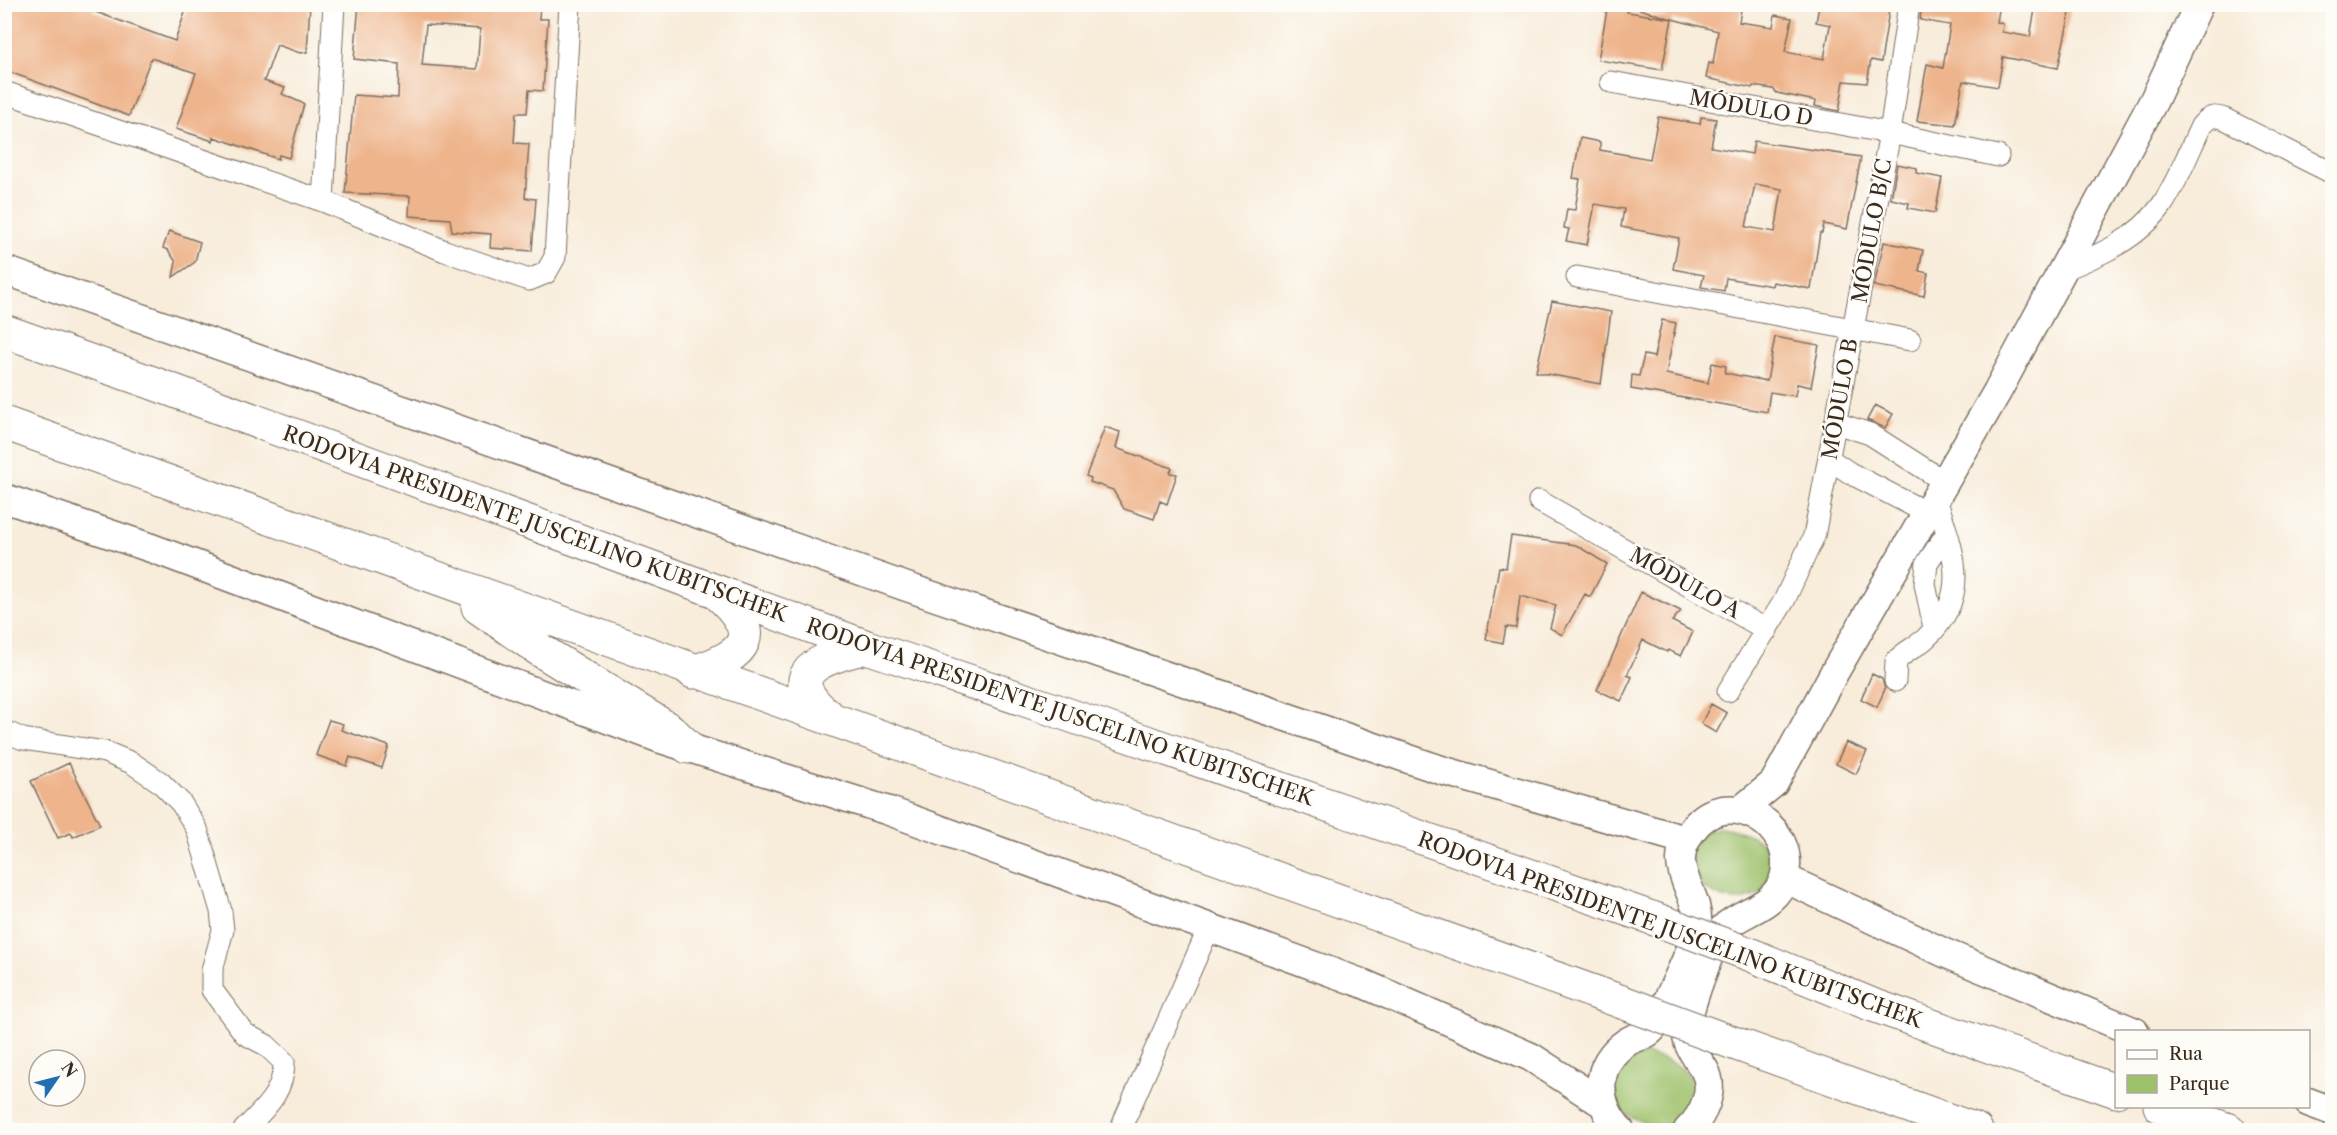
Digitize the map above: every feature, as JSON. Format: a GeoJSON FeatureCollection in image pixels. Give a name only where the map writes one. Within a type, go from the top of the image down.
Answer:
{"type":"FeatureCollection","features":[{"type":"Feature","properties":{"kind":"highway","name":"RODOVIA PRESIDENTE JUSCELINO KUBITSCHEK"},"geometry":{"type":"LineString","coordinates":[[4,331],[867,647],[1652,918],[1749,954],[1870,1004],[2115,1091]]}},
{"type":"Feature","properties":{"kind":"highway"},"geometry":{"type":"LineString","coordinates":[[4,423],[1976,1131]]}},
{"type":"Feature","properties":{"kind":"highway"},"geometry":{"type":"LineString","coordinates":[[440,581],[540,650],[670,730],[688,747]]}},
{"type":"Feature","properties":{"kind":"highway"},"geometry":{"type":"LineString","coordinates":[[693,672],[727,659],[737,652],[744,638],[743,623],[734,608],[712,589]]}},
{"type":"Feature","properties":{"kind":"highway"},"geometry":{"type":"LineString","coordinates":[[834,721],[810,699],[805,690],[805,678],[817,662],[827,657],[867,647]]}},
{"type":"Feature","properties":{"kind":"highway"},"geometry":{"type":"LineString","coordinates":[[2163,1108],[2229,1131]]}},
{"type":"Feature","properties":{"kind":"main road"},"geometry":{"type":"LineString","coordinates":[[1741,810],[1774,783],[1834,674],[1939,507],[1997,392],[2154,100],[2199,4]]}},
{"type":"Feature","properties":{"kind":"main road"},"geometry":{"type":"LineString","coordinates":[[4,270],[904,586],[1441,770],[1685,840]]}},
{"type":"Feature","properties":{"kind":"main road"},"geometry":{"type":"LineString","coordinates":[[4,498],[154,549],[661,739],[889,811],[1364,984],[1531,1057],[1602,1103]]}},
{"type":"Feature","properties":{"kind":"main road"},"geometry":{"type":"LineString","coordinates":[[1772,826],[1774,783]]}},
{"type":"Feature","properties":{"kind":"main road"},"geometry":{"type":"LineString","coordinates":[[1620,1131],[1609,1119],[1602,1103],[1600,1088],[1608,1060],[1629,1041],[1650,1032],[1662,1014],[1697,928],[1695,909],[1681,871],[1681,855],[1685,840],[1694,826],[1708,815],[1724,810],[1741,810],[1757,815],[1772,826],[1784,851],[1784,878],[1776,894],[1755,910],[1730,920],[1716,933],[1686,1025],[1691,1054],[1706,1071],[1708,1089],[1706,1106],[1698,1122],[1688,1131]]}},
{"type":"Feature","properties":{"kind":"main road"},"geometry":{"type":"LineString","coordinates":[[1784,878],[1947,954],[2130,1030]]}},
{"type":"Feature","properties":{"kind":"main road"},"geometry":{"type":"LineString","coordinates":[[2310,1103],[2332,1111]]}},
{"type":"Feature","properties":{"kind":"street"},"geometry":{"type":"LineString","coordinates":[[323,201],[334,4]]}},
{"type":"Feature","properties":{"kind":"street"},"geometry":{"type":"LineString","coordinates":[[4,92],[323,201],[445,251],[529,280],[546,273],[555,257],[570,4]]}},
{"type":"Feature","properties":{"kind":"street","name":"MÓDULO B/C"},"geometry":{"type":"LineString","coordinates":[[1854,329],[1890,133],[1909,4]]}},
{"type":"Feature","properties":{"kind":"street","name":"MÓDULO D"},"geometry":{"type":"LineString","coordinates":[[1611,82],[1890,133],[1998,156]]}},
{"type":"Feature","properties":{"kind":"street"},"geometry":{"type":"LineString","coordinates":[[2062,270],[2107,252],[2137,231],[2162,205],[2201,126],[2208,118],[2215,116],[2225,119],[2332,173]]}},
{"type":"Feature","properties":{"kind":"street","name":"MÓDULO B"},"geometry":{"type":"LineString","coordinates":[[1577,277],[1854,329],[1814,536],[1784,601],[1767,630]]}},
{"type":"Feature","properties":{"kind":"street"},"geometry":{"type":"LineString","coordinates":[[1854,329],[1910,340]]}},
{"type":"Feature","properties":{"kind":"street"},"geometry":{"type":"LineString","coordinates":[[1836,423],[1870,434],[1939,507],[1957,573],[1956,584],[1945,615],[1924,640],[1896,661],[1895,681]]}},
{"type":"Feature","properties":{"kind":"street"},"geometry":{"type":"LineString","coordinates":[[1829,459],[1850,473],[1939,507]]}},
{"type":"Feature","properties":{"kind":"street","name":"MÓDULO A"},"geometry":{"type":"LineString","coordinates":[[1539,501],[1767,630]]}},
{"type":"Feature","properties":{"kind":"street"},"geometry":{"type":"LineString","coordinates":[[1934,628],[1925,584],[1939,507]]}},
{"type":"Feature","properties":{"kind":"street"},"geometry":{"type":"LineString","coordinates":[[1728,691],[1767,630]]}},
{"type":"Feature","properties":{"kind":"street"},"geometry":{"type":"LineString","coordinates":[[4,731],[23,739],[105,752],[132,764],[160,782],[181,803],[196,829],[221,910],[223,930],[212,970],[213,990],[245,1034],[266,1045],[284,1062],[284,1080],[268,1106],[244,1131]]}},
{"type":"Feature","properties":{"kind":"street"},"geometry":{"type":"LineString","coordinates":[[1120,1131],[1209,928]]}},
{"type":"Feature","properties":{"kind":"green space"},"geometry":{"type":"Polygon","coordinates":[[[1720,827],[1751,836],[1765,847],[1770,856],[1775,878],[1758,895],[1741,900],[1725,899],[1703,888],[1688,851],[1704,832],[1720,827]]]}},
{"type":"Feature","properties":{"kind":"green space"},"geometry":{"type":"Polygon","coordinates":[[[1646,1054],[1674,1064],[1692,1080],[1700,1098],[1686,1122],[1667,1126],[1648,1123],[1630,1116],[1614,1105],[1616,1078],[1619,1072],[1628,1063],[1646,1054]]]}},
{"type":"Feature","properties":{"kind":"building"},"geometry":{"type":"Polygon","coordinates":[[[4,4],[95,4],[93,11],[175,41],[188,4],[310,4],[307,52],[300,53],[277,45],[264,81],[285,88],[282,94],[304,104],[289,158],[279,155],[278,159],[214,137],[213,141],[176,129],[196,73],[151,58],[129,116],[4,70],[4,4]]]}},
{"type":"Feature","properties":{"kind":"building"},"geometry":{"type":"Polygon","coordinates":[[[359,4],[540,4],[539,19],[548,19],[543,91],[529,90],[527,113],[516,113],[514,143],[529,144],[525,198],[536,199],[532,251],[490,248],[491,234],[452,231],[450,219],[409,216],[410,196],[345,193],[354,95],[398,98],[399,64],[354,59],[359,4]],[[426,25],[422,65],[477,69],[480,29],[426,25]]]}},
{"type":"Feature","properties":{"kind":"building"},"geometry":{"type":"Polygon","coordinates":[[[1608,4],[1629,4],[1627,12],[1672,19],[1662,70],[1598,60],[1608,4]]]}},
{"type":"Feature","properties":{"kind":"building"},"geometry":{"type":"Polygon","coordinates":[[[1637,4],[1742,4],[1739,22],[1773,27],[1775,15],[1792,18],[1785,52],[1824,59],[1830,25],[1816,22],[1819,6],[1833,9],[1834,4],[1890,4],[1881,62],[1871,60],[1867,83],[1844,81],[1839,111],[1815,106],[1816,101],[1777,93],[1773,89],[1753,86],[1752,88],[1706,78],[1709,63],[1713,64],[1718,31],[1636,8],[1637,4]]]}},
{"type":"Feature","properties":{"kind":"building"},"geometry":{"type":"Polygon","coordinates":[[[1922,4],[2000,4],[1997,22],[2003,24],[2002,32],[2030,37],[2036,4],[2072,4],[2058,68],[2003,57],[1998,87],[1963,81],[1955,125],[1917,121],[1927,64],[1943,68],[1950,25],[1920,20],[1922,4]]]}},
{"type":"Feature","properties":{"kind":"building"},"geometry":{"type":"Polygon","coordinates":[[[1658,117],[1700,124],[1701,117],[1716,119],[1711,147],[1752,154],[1754,141],[1861,157],[1847,229],[1824,224],[1822,233],[1820,233],[1811,289],[1773,282],[1772,286],[1726,278],[1724,291],[1701,287],[1704,275],[1673,269],[1679,238],[1621,227],[1624,209],[1595,204],[1587,245],[1566,241],[1569,229],[1564,228],[1567,209],[1575,210],[1580,179],[1573,178],[1580,138],[1600,142],[1600,150],[1650,159],[1658,117]],[[1755,184],[1746,227],[1775,232],[1782,189],[1755,184]]]}},
{"type":"Feature","properties":{"kind":"building"},"geometry":{"type":"Polygon","coordinates":[[[1897,164],[1917,168],[1916,173],[1942,178],[1935,213],[1908,208],[1909,203],[1891,199],[1897,164]]]}},
{"type":"Feature","properties":{"kind":"building"},"geometry":{"type":"Polygon","coordinates":[[[169,231],[200,242],[195,262],[173,277],[176,262],[168,250],[163,248],[169,231]]]}},
{"type":"Feature","properties":{"kind":"building"},"geometry":{"type":"Polygon","coordinates":[[[1884,242],[1923,250],[1919,271],[1928,273],[1924,296],[1874,286],[1884,242]]]}},
{"type":"Feature","properties":{"kind":"building"},"geometry":{"type":"Polygon","coordinates":[[[1552,301],[1611,312],[1601,384],[1536,372],[1552,301]]]}},
{"type":"Feature","properties":{"kind":"building"},"geometry":{"type":"Polygon","coordinates":[[[1662,320],[1676,323],[1666,374],[1708,383],[1712,363],[1726,366],[1725,373],[1767,381],[1775,337],[1819,345],[1811,387],[1797,384],[1795,396],[1770,392],[1767,412],[1631,389],[1632,375],[1639,376],[1644,355],[1654,357],[1662,320]]]}},
{"type":"Feature","properties":{"kind":"building"},"geometry":{"type":"Polygon","coordinates":[[[1875,405],[1893,414],[1885,428],[1867,420],[1875,405]]]}},
{"type":"Feature","properties":{"kind":"building"},"geometry":{"type":"Polygon","coordinates":[[[1105,427],[1120,432],[1116,448],[1172,468],[1170,473],[1177,474],[1167,504],[1160,501],[1154,519],[1124,509],[1113,490],[1090,482],[1091,478],[1086,476],[1105,427]]]}},
{"type":"Feature","properties":{"kind":"building"},"geometry":{"type":"Polygon","coordinates":[[[1511,536],[1576,545],[1607,564],[1590,597],[1585,594],[1562,635],[1550,628],[1556,605],[1520,596],[1516,628],[1506,627],[1503,643],[1486,639],[1499,567],[1506,568],[1511,536]]]}},
{"type":"Feature","properties":{"kind":"building"},"geometry":{"type":"Polygon","coordinates":[[[1641,592],[1681,611],[1672,621],[1693,632],[1681,656],[1643,640],[1627,675],[1632,677],[1621,701],[1597,690],[1641,592]]]}},
{"type":"Feature","properties":{"kind":"building"},"geometry":{"type":"Polygon","coordinates":[[[1872,674],[1882,679],[1885,689],[1877,707],[1861,699],[1872,674]]]}},
{"type":"Feature","properties":{"kind":"building"},"geometry":{"type":"Polygon","coordinates":[[[1711,704],[1727,713],[1716,733],[1701,724],[1711,704]]]}},
{"type":"Feature","properties":{"kind":"building"},"geometry":{"type":"Polygon","coordinates":[[[329,720],[343,724],[341,730],[389,746],[382,768],[350,757],[347,766],[316,755],[329,720]]]}},
{"type":"Feature","properties":{"kind":"building"},"geometry":{"type":"Polygon","coordinates":[[[1846,742],[1867,751],[1856,774],[1836,764],[1846,742]]]}},
{"type":"Feature","properties":{"kind":"building"},"geometry":{"type":"Polygon","coordinates":[[[69,763],[100,825],[73,837],[71,833],[58,838],[31,781],[69,763]]]}}]}
